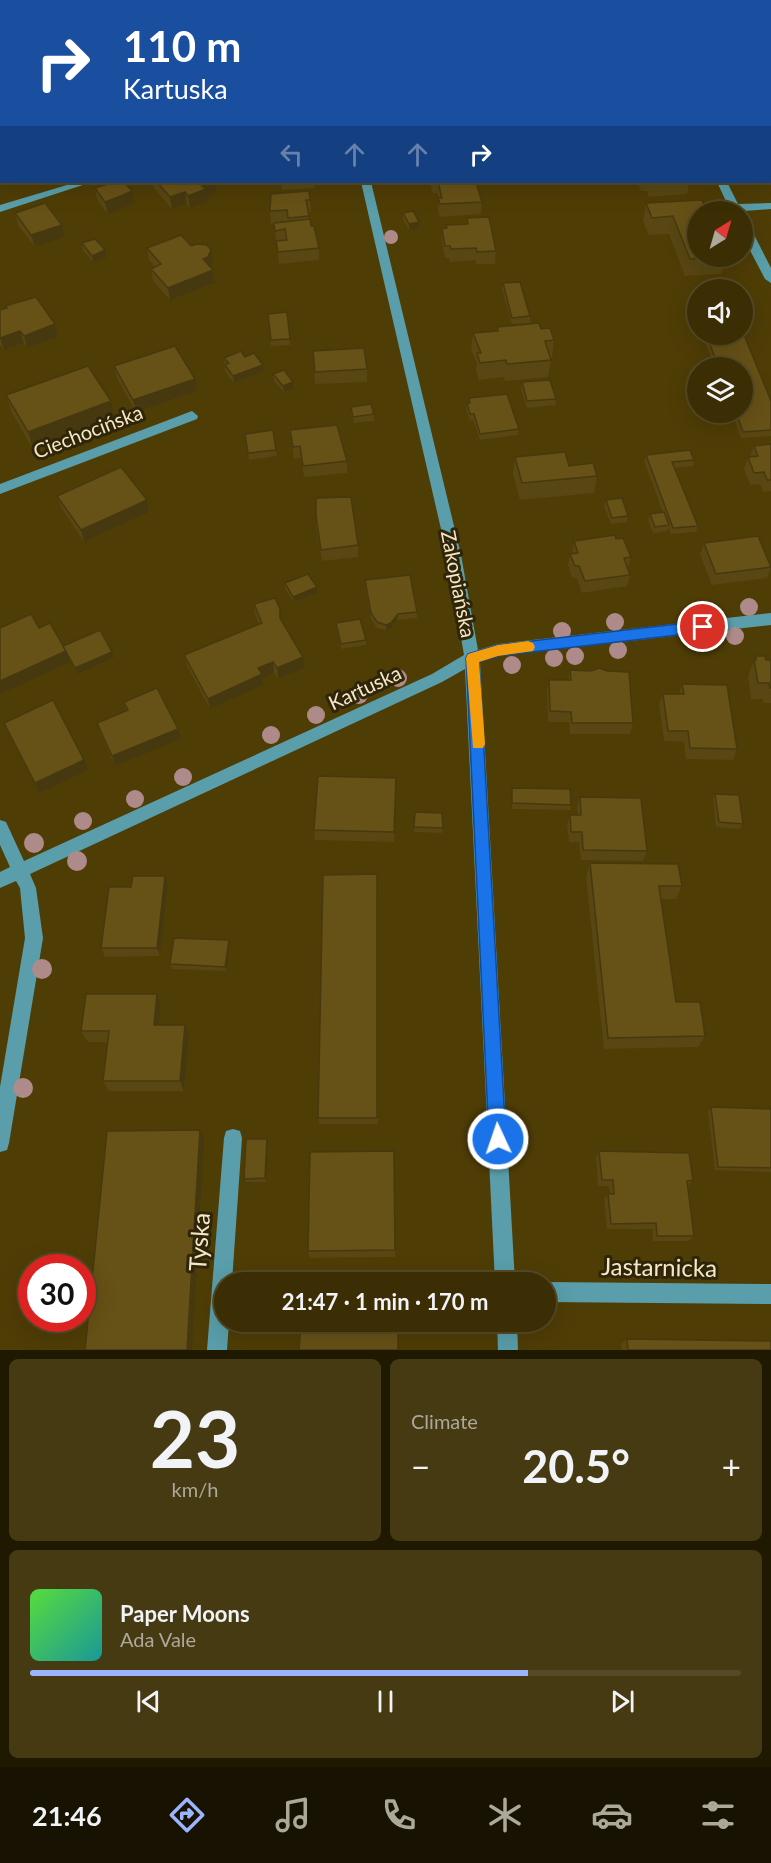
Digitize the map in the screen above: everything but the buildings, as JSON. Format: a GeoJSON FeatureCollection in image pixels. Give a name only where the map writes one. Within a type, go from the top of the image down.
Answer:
{"type":"FeatureCollection","features":[{"type":"Feature","properties":{"kind":"street"},"geometry":{"type":"LineString","coordinates":[[0,209],[84,183]]}},
{"type":"Feature","properties":{"kind":"street","name":"Zakopiańska"},"geometry":{"type":"LineString","coordinates":[[366,183],[454,555],[472,658],[504,1272]]}},
{"type":"Feature","properties":{"kind":"street"},"geometry":{"type":"LineString","coordinates":[[723,183],[732,201]]}},
{"type":"Feature","properties":{"kind":"street"},"geometry":{"type":"LineString","coordinates":[[753,208],[771,206]]}},
{"type":"Feature","properties":{"kind":"street"},"geometry":{"type":"LineString","coordinates":[[753,244],[771,279]]}},
{"type":"Feature","properties":{"kind":"street","name":"Ciechocińska"},"geometry":{"type":"LineString","coordinates":[[0,489],[192,416]]}},
{"type":"Feature","properties":{"kind":"street","name":"Kartuska"},"geometry":{"type":"LineString","coordinates":[[0,880],[437,678],[472,658],[498,650],[771,619]]}},
{"type":"Feature","properties":{"kind":"street"},"geometry":{"type":"LineString","coordinates":[[0,827],[22,870],[28,888],[34,939],[0,1143]]}},
{"type":"Feature","properties":{"kind":"street","name":"Tyska"},"geometry":{"type":"LineString","coordinates":[[217,1350],[232,1138]]}},
{"type":"Feature","properties":{"kind":"street","name":"Jastarnicka"},"geometry":{"type":"LineString","coordinates":[[556,1292],[771,1294]]}},
{"type":"Feature","properties":{"kind":"street"},"geometry":{"type":"LineString","coordinates":[[507,1332],[508,1350]]}},
{"type":"Feature","properties":{"kind":"slow traffic"},"geometry":{"type":"LineString","coordinates":[[478,744],[472,658],[498,650],[528,647]]}},
{"type":"Feature","properties":{"kind":"route"},"geometry":{"type":"LineString","coordinates":[[498,1139],[472,658],[498,650],[703,627]]}}]}
